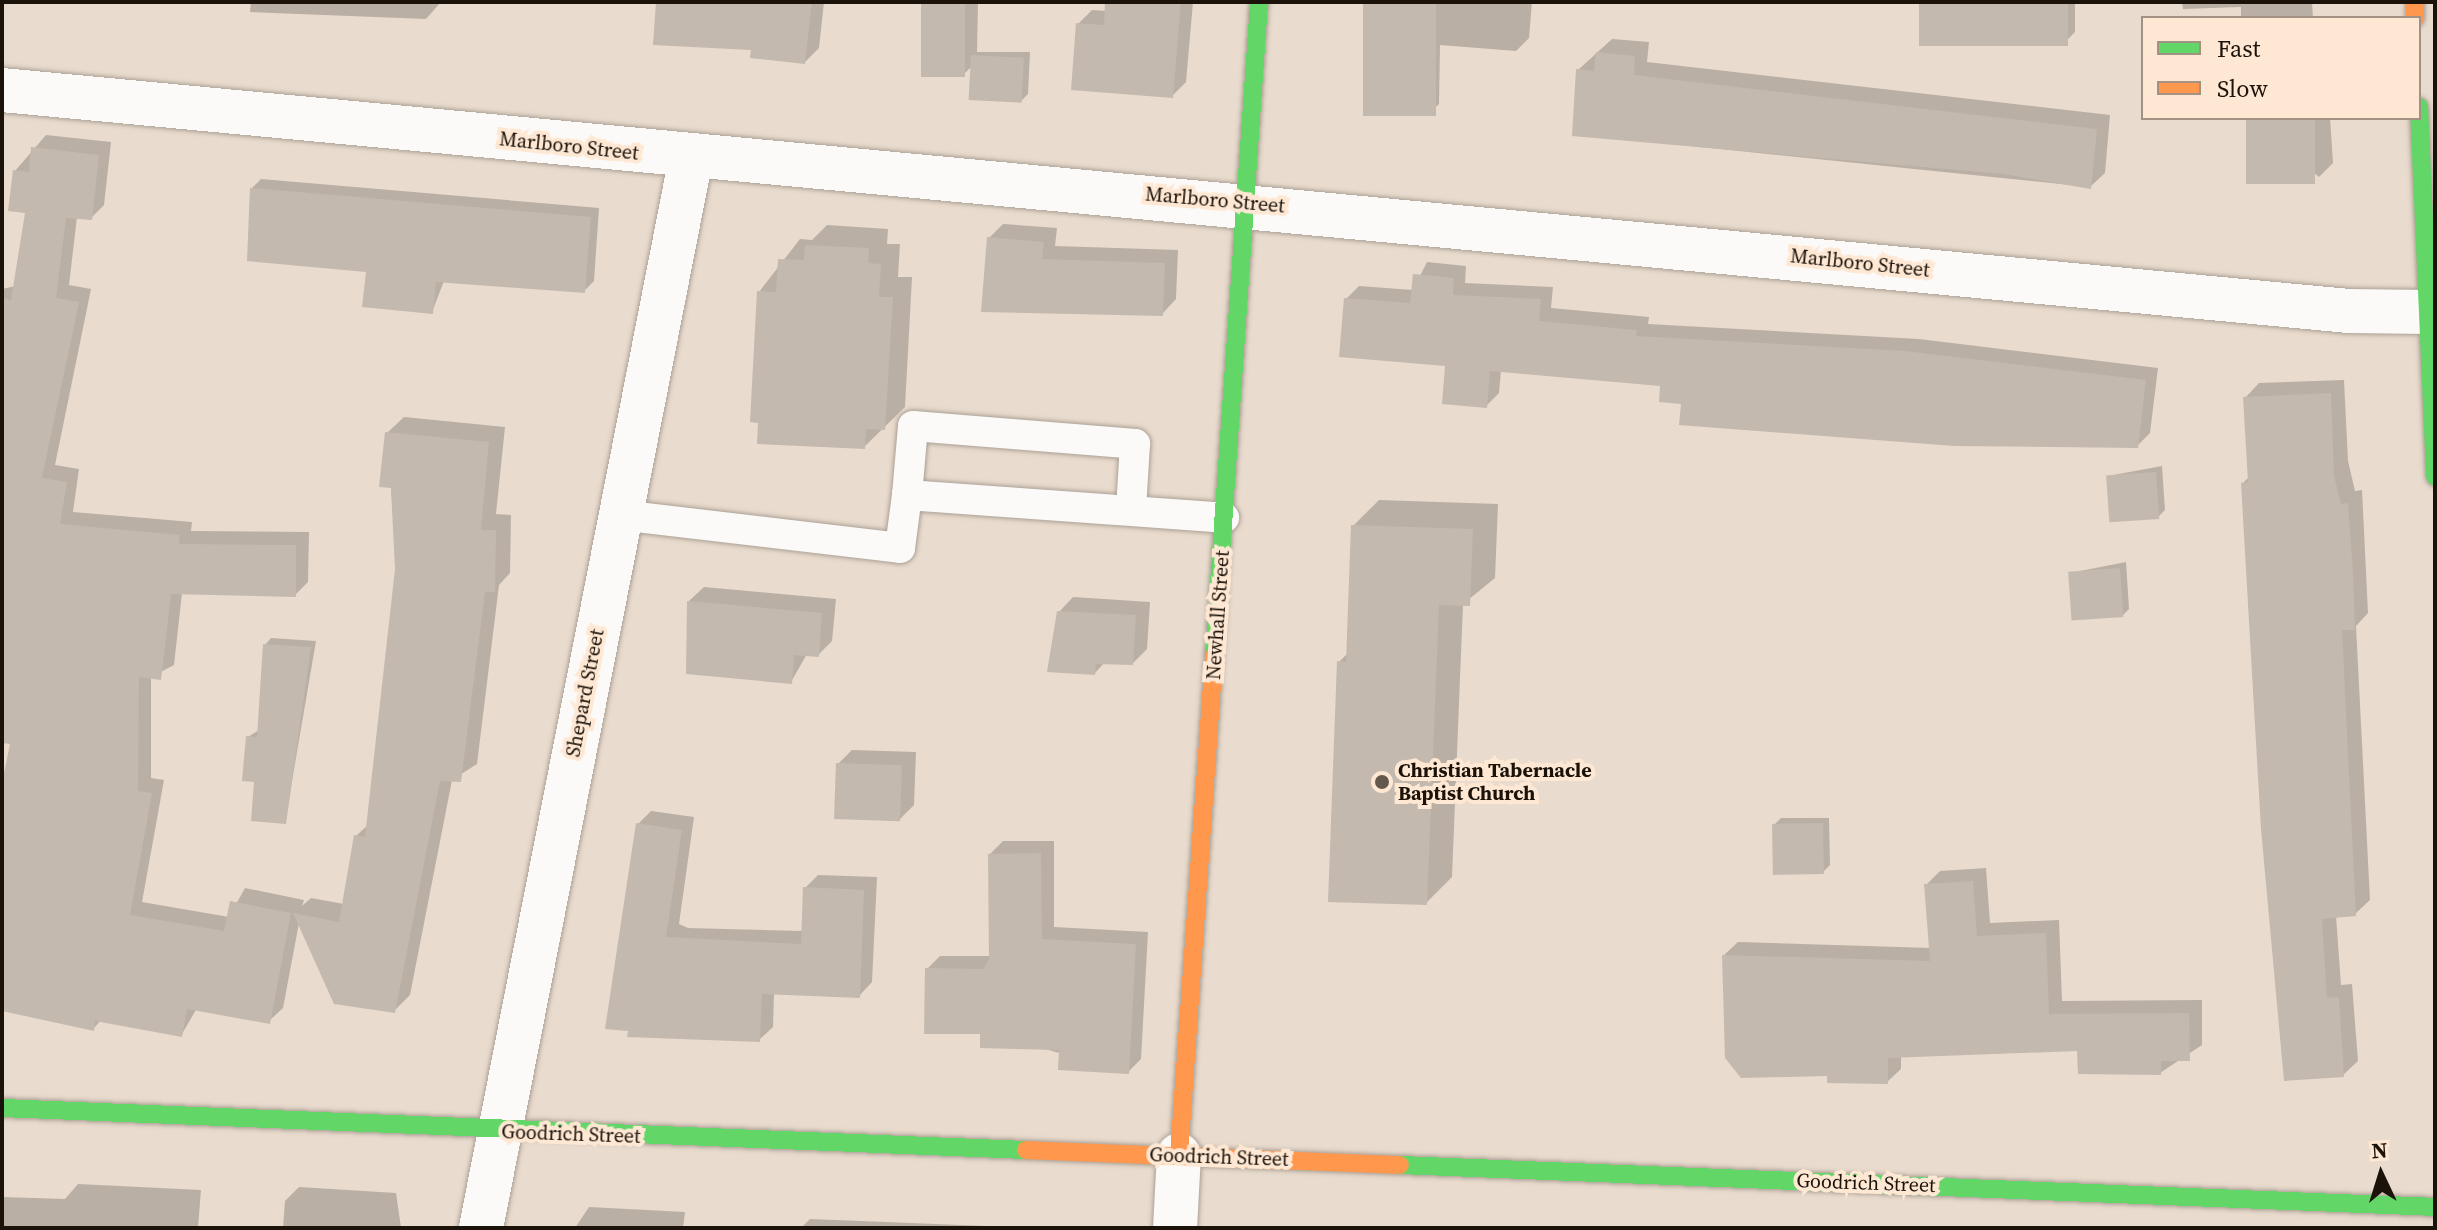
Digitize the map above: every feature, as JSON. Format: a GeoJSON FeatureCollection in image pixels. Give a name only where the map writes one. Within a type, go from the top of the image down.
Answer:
{"type":"FeatureCollection","features":[{"type":"Feature","properties":{"kind":"main road","name":"Newhall Street"},"geometry":{"type":"LineString","coordinates":[[1179,1155],[1259,2]]}},
{"type":"Feature","properties":{"kind":"main road"},"geometry":{"type":"LineString","coordinates":[[2420,120],[2435,477]]}},
{"type":"Feature","properties":{"kind":"main road","name":"Goodrich Street"},"geometry":{"type":"LineString","coordinates":[[2,1108],[499,1131],[1179,1155],[2435,1207]]}},
{"type":"Feature","properties":{"kind":"street","name":"Marlboro Street"},"geometry":{"type":"LineString","coordinates":[[2,90],[691,158],[1245,202],[2350,311],[2428,312]]}},
{"type":"Feature","properties":{"kind":"street","name":"Shepard Street"},"geometry":{"type":"LineString","coordinates":[[481,1228],[691,158]]}},
{"type":"Feature","properties":{"kind":"street","name":"Newhall Street"},"geometry":{"type":"LineString","coordinates":[[1175,1228],[1179,1155]]}},
{"type":"Feature","properties":{"kind":"lane"},"geometry":{"type":"LineString","coordinates":[[620,515],[682,526],[900,548],[913,426],[1135,444],[1131,510]]}},
{"type":"Feature","properties":{"kind":"lane"},"geometry":{"type":"LineString","coordinates":[[907,495],[1224,518]]}},
{"type":"Feature","properties":{"kind":"building"},"geometry":{"type":"Polygon","coordinates":[[[656,2],[812,2],[805,64],[750,58],[751,50],[653,45],[656,2]]]}},
{"type":"Feature","properties":{"kind":"building"},"geometry":{"type":"Polygon","coordinates":[[[921,2],[965,2],[965,77],[921,77],[921,2]]]}},
{"type":"Feature","properties":{"kind":"building"},"geometry":{"type":"Polygon","coordinates":[[[1105,2],[1181,2],[1173,98],[1071,90],[1076,23],[1104,25],[1105,2]]]}},
{"type":"Feature","properties":{"kind":"building"},"geometry":{"type":"Polygon","coordinates":[[[1363,2],[1436,2],[1436,116],[1363,116],[1363,2]]]}},
{"type":"Feature","properties":{"kind":"building"},"geometry":{"type":"Polygon","coordinates":[[[1919,2],[2068,2],[2068,46],[1919,46],[1919,2]]]}},
{"type":"Feature","properties":{"kind":"building"},"geometry":{"type":"Polygon","coordinates":[[[1596,52],[1635,56],[1634,75],[2097,129],[2091,189],[2003,174],[1572,136],[1576,69],[1594,71],[1596,52]]]}},
{"type":"Feature","properties":{"kind":"building"},"geometry":{"type":"Polygon","coordinates":[[[971,55],[1024,58],[1022,103],[969,100],[971,55]]]}},
{"type":"Feature","properties":{"kind":"building"},"geometry":{"type":"Polygon","coordinates":[[[2246,120],[2315,120],[2315,184],[2246,184],[2246,120]]]}},
{"type":"Feature","properties":{"kind":"building"},"geometry":{"type":"Polygon","coordinates":[[[31,147],[99,155],[92,220],[66,218],[56,298],[79,302],[42,478],[67,482],[60,524],[180,535],[179,544],[296,545],[296,597],[171,594],[161,680],[139,677],[138,791],[152,793],[130,915],[224,931],[230,901],[291,913],[270,1024],[187,1009],[182,1037],[95,1021],[94,1031],[2,1011],[2,783],[10,744],[2,743],[2,298],[11,300],[25,213],[8,211],[13,170],[29,172],[31,147]]]}},
{"type":"Feature","properties":{"kind":"building"},"geometry":{"type":"Polygon","coordinates":[[[250,188],[591,217],[585,293],[436,282],[433,314],[362,307],[366,272],[247,261],[250,188]]]}},
{"type":"Feature","properties":{"kind":"building"},"geometry":{"type":"Polygon","coordinates":[[[987,237],[1044,242],[1042,259],[1165,263],[1163,316],[981,312],[987,237]]]}},
{"type":"Feature","properties":{"kind":"building"},"geometry":{"type":"Polygon","coordinates":[[[805,245],[869,248],[868,263],[881,264],[879,297],[893,297],[885,430],[866,429],[865,449],[757,444],[758,423],[750,422],[757,291],[776,292],[778,259],[804,260],[805,245]]]}},
{"type":"Feature","properties":{"kind":"building"},"geometry":{"type":"Polygon","coordinates":[[[1413,274],[1454,278],[1453,295],[1541,299],[1539,321],[1637,330],[1636,336],[1905,351],[2146,380],[2138,448],[1954,446],[1679,425],[1681,404],[1659,402],[1660,386],[1490,371],[1487,408],[1442,404],[1445,366],[1339,357],[1344,298],[1410,303],[1413,274]]]}},
{"type":"Feature","properties":{"kind":"building"},"geometry":{"type":"Polygon","coordinates":[[[2331,393],[2334,476],[2341,504],[2348,503],[2353,572],[2355,630],[2342,630],[2356,916],[2322,919],[2327,998],[2339,997],[2344,1077],[2284,1081],[2261,829],[2241,483],[2248,482],[2243,397],[2331,393]]]}},
{"type":"Feature","properties":{"kind":"building"},"geometry":{"type":"Polygon","coordinates":[[[385,432],[489,442],[481,530],[496,530],[495,592],[485,592],[461,782],[440,781],[395,1013],[334,1004],[293,913],[339,922],[354,835],[365,837],[395,569],[391,488],[379,487],[385,432]]]}},
{"type":"Feature","properties":{"kind":"building"},"geometry":{"type":"Polygon","coordinates":[[[2156,472],[2159,519],[2109,522],[2106,475],[2156,472]]]}},
{"type":"Feature","properties":{"kind":"building","name":"Christian Tabernacle Baptist Church"},"geometry":{"type":"Polygon","coordinates":[[[1351,525],[1473,529],[1470,606],[1439,605],[1427,905],[1328,902],[1337,661],[1346,662],[1351,525]]]}},
{"type":"Feature","properties":{"kind":"building"},"geometry":{"type":"Polygon","coordinates":[[[2120,568],[2123,617],[2072,621],[2068,572],[2120,568]]]}},
{"type":"Feature","properties":{"kind":"building"},"geometry":{"type":"Polygon","coordinates":[[[687,601],[822,613],[819,657],[794,655],[792,684],[686,674],[687,601]]]}},
{"type":"Feature","properties":{"kind":"building"},"geometry":{"type":"Polygon","coordinates":[[[1057,611],[1136,615],[1133,665],[1096,664],[1095,675],[1047,672],[1057,611]]]}},
{"type":"Feature","properties":{"kind":"building"},"geometry":{"type":"Polygon","coordinates":[[[263,644],[311,647],[286,824],[251,821],[254,782],[242,781],[246,736],[257,737],[263,644]]]}},
{"type":"Feature","properties":{"kind":"building"},"geometry":{"type":"Polygon","coordinates":[[[836,763],[902,765],[900,821],[834,819],[836,763]]]}},
{"type":"Feature","properties":{"kind":"building"},"geometry":{"type":"Polygon","coordinates":[[[636,823],[682,830],[666,937],[801,944],[803,887],[864,890],[860,998],[762,994],[760,1042],[627,1037],[628,1031],[605,1029],[636,823]]]}},
{"type":"Feature","properties":{"kind":"building"},"geometry":{"type":"Polygon","coordinates":[[[1823,823],[1824,874],[1773,875],[1772,824],[1823,823]]]}},
{"type":"Feature","properties":{"kind":"building"},"geometry":{"type":"Polygon","coordinates":[[[1041,853],[1042,939],[1136,944],[1129,1074],[1058,1070],[1059,1050],[980,1048],[980,1034],[924,1034],[925,968],[983,969],[989,959],[988,854],[1041,853]]]}},
{"type":"Feature","properties":{"kind":"building"},"geometry":{"type":"Polygon","coordinates":[[[1973,881],[1977,936],[2046,933],[2049,1014],[2189,1013],[2190,1061],[2161,1061],[2161,1075],[2078,1074],[2077,1051],[1888,1058],[1888,1084],[1827,1083],[1827,1076],[1741,1078],[1725,1058],[1722,955],[1930,961],[1924,884],[1973,881]]]}},
{"type":"Feature","properties":{"kind":"traffic: fast"},"geometry":{"type":"LineString","coordinates":[[1214,656],[1259,2]]}},
{"type":"Feature","properties":{"kind":"traffic: fast"},"geometry":{"type":"LineString","coordinates":[[2420,120],[2435,477]]}},
{"type":"Feature","properties":{"kind":"traffic: fast"},"geometry":{"type":"LineString","coordinates":[[2,1108],[1026,1150]]}},
{"type":"Feature","properties":{"kind":"traffic: fast"},"geometry":{"type":"LineString","coordinates":[[1400,1165],[2435,1207]]}},
{"type":"Feature","properties":{"kind":"traffic: slow"},"geometry":{"type":"LineString","coordinates":[[2415,2],[2415,16]]}},
{"type":"Feature","properties":{"kind":"traffic: slow"},"geometry":{"type":"LineString","coordinates":[[1179,1155],[1214,656]]}},
{"type":"Feature","properties":{"kind":"traffic: slow"},"geometry":{"type":"LineString","coordinates":[[1026,1150],[1400,1165]]}},
{"type":"Feature","properties":{"kind":"place","name":"Christian Tabernacle Baptist Church"},"geometry":{"type":"Point","coordinates":[1382,782]}}]}
